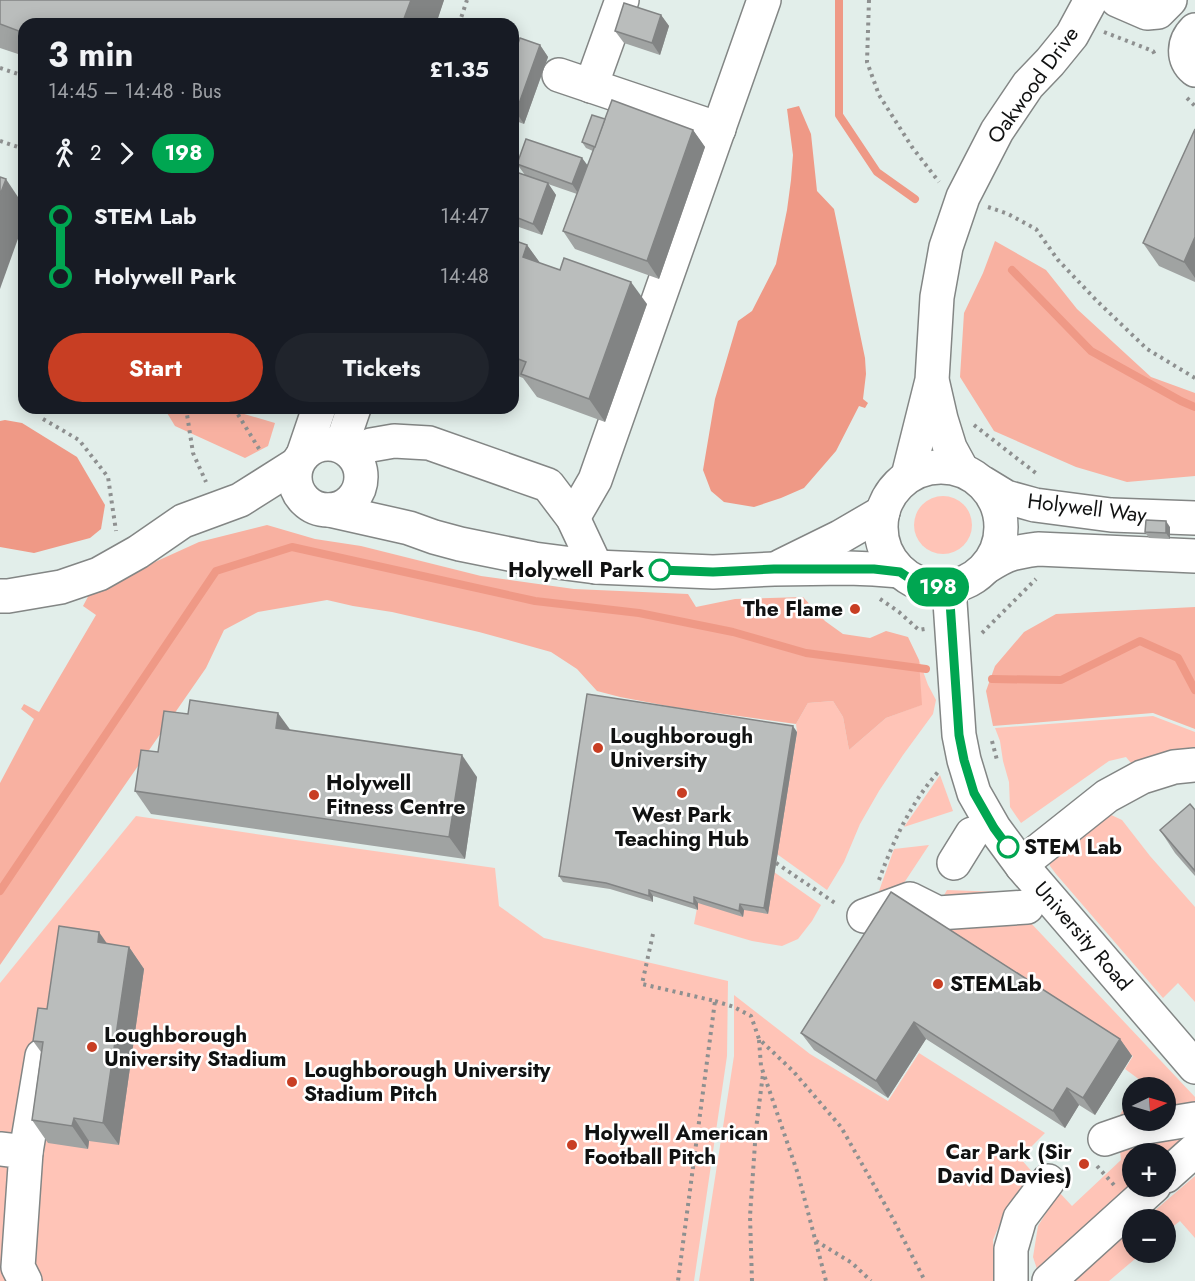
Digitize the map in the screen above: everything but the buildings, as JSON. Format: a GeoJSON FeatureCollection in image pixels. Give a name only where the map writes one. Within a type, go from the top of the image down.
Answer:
{"type":"FeatureCollection","features":[{"type":"Feature","properties":{"kind":"street"},"geometry":{"type":"LineString","coordinates":[[591,86],[622,0]]}},
{"type":"Feature","properties":{"kind":"street"},"geometry":{"type":"LineString","coordinates":[[573,518],[595,480],[764,0]]}},
{"type":"Feature","properties":{"kind":"street"},"geometry":{"type":"LineString","coordinates":[[1117,0],[1147,13],[1164,6],[1190,60]]}},
{"type":"Feature","properties":{"kind":"street","name":"Oakwood Drive"},"geometry":{"type":"LineString","coordinates":[[908,476],[932,380],[937,297],[956,194],[1028,85],[1072,35],[1085,11]]}},
{"type":"Feature","properties":{"kind":"street"},"geometry":{"type":"LineString","coordinates":[[559,75],[719,129]]}},
{"type":"Feature","properties":{"kind":"street","name":"Oakwood Drive"},"geometry":{"type":"LineString","coordinates":[[932,380],[950,448],[973,477]]}},
{"type":"Feature","properties":{"kind":"street"},"geometry":{"type":"LineString","coordinates":[[289,460],[316,414]]}},
{"type":"Feature","properties":{"kind":"street"},"geometry":{"type":"LineString","coordinates":[[289,460],[300,495],[318,506],[340,508],[350,502],[361,482],[351,456],[354,414]]}},
{"type":"Feature","properties":{"kind":"street"},"geometry":{"type":"LineString","coordinates":[[351,456],[371,445],[394,441],[429,443],[548,485],[573,518],[596,567]]}},
{"type":"Feature","properties":{"kind":"street"},"geometry":{"type":"LineString","coordinates":[[0,596],[61,587],[99,574],[138,552],[225,495],[321,444],[331,444],[351,456],[409,528]]}},
{"type":"Feature","properties":{"kind":"street","name":"Holywell Way"},"geometry":{"type":"LineString","coordinates":[[908,476],[925,469],[944,467],[973,477],[1006,497],[1035,505],[1111,515],[1195,518]]}},
{"type":"Feature","properties":{"kind":"street"},"geometry":{"type":"LineString","coordinates":[[900,572],[890,559],[883,544],[881,528],[888,498],[908,476]]}},
{"type":"Feature","properties":{"kind":"street","name":"Holywell Way"},"geometry":{"type":"LineString","coordinates":[[973,477],[994,498],[1000,514],[1002,532],[997,550],[988,566]]}},
{"type":"Feature","properties":{"kind":"street","name":"Holywell Way"},"geometry":{"type":"LineString","coordinates":[[225,495],[318,506],[471,546],[534,559],[596,567],[713,572],[774,569],[874,569],[900,572],[915,582],[931,587],[949,587],[970,580],[988,566],[1014,552],[1038,549],[1195,556]]}},
{"type":"Feature","properties":{"kind":"street","name":"Holywell Way"},"geometry":{"type":"LineString","coordinates":[[774,569],[840,537],[883,512]]}},
{"type":"Feature","properties":{"kind":"street","name":"University Road"},"geometry":{"type":"LineString","coordinates":[[949,587],[962,640],[955,693],[959,735],[974,793],[994,828],[1022,866],[1195,1067]]}},
{"type":"Feature","properties":{"kind":"street"},"geometry":{"type":"LineString","coordinates":[[1022,866],[1107,796],[1142,777],[1174,767],[1195,765]]}},
{"type":"Feature","properties":{"kind":"street"},"geometry":{"type":"LineString","coordinates":[[972,834],[942,882],[938,913],[1027,908]]}},
{"type":"Feature","properties":{"kind":"street"},"geometry":{"type":"LineString","coordinates":[[864,916],[910,899],[942,882]]}},
{"type":"Feature","properties":{"kind":"street"},"geometry":{"type":"LineString","coordinates":[[25,1281],[18,1267],[13,1151],[47,1026]]}},
{"type":"Feature","properties":{"kind":"street"},"geometry":{"type":"LineString","coordinates":[[1105,1138],[1134,1129],[1195,1119]]}},
{"type":"Feature","properties":{"kind":"street"},"geometry":{"type":"LineString","coordinates":[[1176,1167],[1195,1150]]}},
{"type":"Feature","properties":{"kind":"street"},"geometry":{"type":"LineString","coordinates":[[1011,1281],[1011,1249],[1020,1218],[1048,1181]]}},
{"type":"Feature","properties":{"kind":"street"},"geometry":{"type":"LineString","coordinates":[[1135,1209],[1145,1197]]}},
{"type":"Feature","properties":{"kind":"street"},"geometry":{"type":"LineString","coordinates":[[1049,1281],[1122,1223]]}},
{"type":"Feature","properties":{"kind":"path"},"geometry":{"type":"LineString","coordinates":[[461,18],[467,0]]}},
{"type":"Feature","properties":{"kind":"path"},"geometry":{"type":"LineString","coordinates":[[869,0],[867,62],[879,95],[912,147],[942,185],[956,194],[1008,214],[1036,230],[1058,260],[1147,349],[1195,378]]}},
{"type":"Feature","properties":{"kind":"path"},"geometry":{"type":"LineString","coordinates":[[1085,11],[1153,51],[1158,62]]}},
{"type":"Feature","properties":{"kind":"path"},"geometry":{"type":"LineString","coordinates":[[1190,60],[1195,106]]}},
{"type":"Feature","properties":{"kind":"path"},"geometry":{"type":"LineString","coordinates":[[0,68],[18,74]]}},
{"type":"Feature","properties":{"kind":"path"},"geometry":{"type":"LineString","coordinates":[[0,141],[18,147]]}},
{"type":"Feature","properties":{"kind":"path"},"geometry":{"type":"LineString","coordinates":[[187,414],[193,453],[225,495]]}},
{"type":"Feature","properties":{"kind":"path"},"geometry":{"type":"LineString","coordinates":[[240,414],[289,460]]}},
{"type":"Feature","properties":{"kind":"path"},"geometry":{"type":"LineString","coordinates":[[43,419],[79,440],[108,477],[117,538]]}},
{"type":"Feature","properties":{"kind":"path"},"geometry":{"type":"LineString","coordinates":[[973,424],[1041,478]]}},
{"type":"Feature","properties":{"kind":"path"},"geometry":{"type":"LineString","coordinates":[[874,595],[900,612],[919,630],[962,640],[982,633],[1042,573]]}},
{"type":"Feature","properties":{"kind":"path"},"geometry":{"type":"LineString","coordinates":[[962,640],[982,633]]}},
{"type":"Feature","properties":{"kind":"path"},"geometry":{"type":"LineString","coordinates":[[988,736],[993,743],[997,762]]}},
{"type":"Feature","properties":{"kind":"path"},"geometry":{"type":"LineString","coordinates":[[776,863],[843,909],[864,916]]}},
{"type":"Feature","properties":{"kind":"path"},"geometry":{"type":"LineString","coordinates":[[652,934],[642,984],[715,1001],[752,1016],[759,1039],[763,1074],[798,1174],[826,1281]]}},
{"type":"Feature","properties":{"kind":"path"},"geometry":{"type":"LineString","coordinates":[[678,1281],[715,1001]]}},
{"type":"Feature","properties":{"kind":"path"},"geometry":{"type":"LineString","coordinates":[[759,1039],[793,1071],[841,1127],[925,1281]]}},
{"type":"Feature","properties":{"kind":"path"},"geometry":{"type":"LineString","coordinates":[[752,1281],[750,1216],[756,1129],[763,1074]]}},
{"type":"Feature","properties":{"kind":"path"},"geometry":{"type":"LineString","coordinates":[[815,1240],[852,1263],[871,1281]]}},
{"type":"Feature","properties":{"kind":"shaded area","name":"Loughborough University"},"geometry":{"type":"Polygon","coordinates":[[[0,0],[1195,0],[1195,1281],[0,1281],[0,0]]]}},
{"type":"Feature","properties":{"kind":"shaded area"},"geometry":{"type":"Polygon","coordinates":[[[799,106],[811,134],[817,191],[834,209],[865,358],[863,399],[868,403],[865,408],[859,406],[836,451],[804,488],[754,507],[724,502],[711,491],[703,470],[715,399],[738,321],[752,311],[776,264],[787,210],[793,155],[787,109],[799,106]]]}},
{"type":"Feature","properties":{"kind":"shaded area"},"geometry":{"type":"Polygon","coordinates":[[[995,241],[1046,270],[1077,309],[1151,377],[1195,393],[1195,476],[1127,482],[1076,467],[994,431],[960,377],[964,313],[995,241]]]}},
{"type":"Feature","properties":{"kind":"shaded area"},"geometry":{"type":"Polygon","coordinates":[[[168,414],[244,414],[275,423],[268,446],[245,458],[175,426],[168,414]]]}},
{"type":"Feature","properties":{"kind":"shaded area"},"geometry":{"type":"Polygon","coordinates":[[[0,421],[22,423],[77,457],[105,505],[101,529],[90,538],[34,553],[0,547],[0,421]]]}},
{"type":"Feature","properties":{"kind":"shaded area"},"geometry":{"type":"Polygon","coordinates":[[[943,496],[954,498],[967,509],[972,525],[970,536],[959,549],[943,554],[932,552],[919,541],[914,525],[916,514],[927,501],[943,496]]]}},
{"type":"Feature","properties":{"kind":"shaded area"},"geometry":{"type":"Polygon","coordinates":[[[267,525],[315,539],[361,546],[481,576],[574,589],[688,594],[696,607],[735,599],[803,597],[825,621],[843,634],[870,638],[886,631],[908,637],[919,660],[922,705],[886,718],[849,750],[843,717],[833,701],[808,703],[796,724],[673,707],[597,691],[577,669],[551,652],[479,632],[392,612],[327,600],[258,612],[224,630],[206,668],[0,965],[0,783],[34,719],[21,709],[24,704],[39,712],[96,615],[83,606],[91,591],[199,542],[267,525]]]}},
{"type":"Feature","properties":{"kind":"shaded area"},"geometry":{"type":"Polygon","coordinates":[[[1195,607],[1195,729],[1153,713],[993,726],[986,691],[995,666],[1024,632],[1056,614],[1195,607]]]}},
{"type":"Feature","properties":{"kind":"shaded area"},"geometry":{"type":"Polygon","coordinates":[[[919,660],[936,700],[933,714],[879,791],[860,824],[844,862],[827,890],[777,854],[797,732],[796,724],[808,703],[833,701],[843,717],[849,750],[886,718],[921,705],[919,660]]]}},
{"type":"Feature","properties":{"kind":"shaded area"},"geometry":{"type":"Polygon","coordinates":[[[1153,716],[1195,732],[1195,755],[1130,771],[1131,763],[1126,757],[1109,761],[1021,823],[1010,807],[1009,782],[995,728],[1153,716]]]}},
{"type":"Feature","properties":{"kind":"shaded area"},"geometry":{"type":"Polygon","coordinates":[[[940,775],[953,811],[904,827],[940,775]]]}},
{"type":"Feature","properties":{"kind":"shaded area"},"geometry":{"type":"Polygon","coordinates":[[[1107,813],[1122,820],[1195,907],[1195,1002],[1178,983],[1163,998],[1050,866],[1049,858],[1107,813]]]}},
{"type":"Feature","properties":{"kind":"shaded area"},"geometry":{"type":"Polygon","coordinates":[[[136,816],[495,868],[499,906],[544,938],[728,981],[727,1056],[694,1281],[0,1281],[0,983],[136,816]]]}},
{"type":"Feature","properties":{"kind":"shaded area"},"geometry":{"type":"Polygon","coordinates":[[[929,845],[896,895],[879,891],[894,849],[929,845]]]}},
{"type":"Feature","properties":{"kind":"shaded area"},"geometry":{"type":"Polygon","coordinates":[[[774,872],[821,905],[798,939],[782,946],[752,941],[694,924],[698,903],[744,910],[774,872]]]}},
{"type":"Feature","properties":{"kind":"shaded area"},"geometry":{"type":"Polygon","coordinates":[[[947,890],[1002,892],[1013,906],[938,906],[947,890]]]}},
{"type":"Feature","properties":{"kind":"shaded area"},"geometry":{"type":"Polygon","coordinates":[[[1028,920],[1195,1097],[1195,1110],[1176,1114],[1176,1077],[1136,1077],[1125,1069],[1133,1056],[936,930],[1028,920]]]}},
{"type":"Feature","properties":{"kind":"shaded area"},"geometry":{"type":"Polygon","coordinates":[[[734,995],[810,1054],[888,1101],[919,1053],[1045,1133],[1020,1158],[1034,1174],[1006,1209],[993,1240],[994,1281],[699,1281],[734,1056],[734,995]]]}},
{"type":"Feature","properties":{"kind":"shaded area"},"geometry":{"type":"Polygon","coordinates":[[[1195,1128],[1176,1151],[1176,1143],[1122,1143],[1122,1196],[1039,1275],[1033,1257],[1038,1226],[1056,1197],[1057,1190],[1072,1206],[1121,1160],[1119,1141],[1195,1128]]]}},
{"type":"Feature","properties":{"kind":"shaded area"},"geometry":{"type":"Polygon","coordinates":[[[1195,1176],[1195,1238],[1180,1221],[1176,1224],[1176,1209],[1156,1209],[1170,1197],[1176,1197],[1176,1192],[1195,1176]]]}},
{"type":"Feature","properties":{"kind":"shaded area"},"geometry":{"type":"Polygon","coordinates":[[[1122,1238],[1122,1263],[1130,1263],[1109,1281],[1072,1281],[1122,1238]]]}},
{"type":"Feature","properties":{"kind":"waterway"},"geometry":{"type":"LineString","coordinates":[[839,0],[839,115],[877,172],[915,199]]}},
{"type":"Feature","properties":{"kind":"waterway"},"geometry":{"type":"LineString","coordinates":[[1012,270],[1091,351],[1195,407]]}},
{"type":"Feature","properties":{"kind":"waterway"},"geometry":{"type":"LineString","coordinates":[[0,891],[216,571],[292,547],[535,601],[639,613],[733,632],[806,653],[926,669]]}},
{"type":"Feature","properties":{"kind":"waterway"},"geometry":{"type":"LineString","coordinates":[[992,679],[1061,680],[1140,641],[1178,658],[1195,690]]}},
{"type":"Feature","properties":{"kind":"bus line","name":"198"},"geometry":{"type":"LineString","coordinates":[[660,570],[713,572],[774,569],[874,569],[900,572],[915,582],[931,587],[949,587],[955,693],[964,760],[974,793],[1008,847]]}},
{"type":"Feature","properties":{"kind":"place","name":"Holywell Park"},"geometry":{"type":"Point","coordinates":[660,570]}},
{"type":"Feature","properties":{"kind":"place","name":"The Flame"},"geometry":{"type":"Point","coordinates":[855,609]}},
{"type":"Feature","properties":{"kind":"place","name":"Loughborough University"},"geometry":{"type":"Point","coordinates":[598,748]}},
{"type":"Feature","properties":{"kind":"place","name":"West Park Teaching Hub"},"geometry":{"type":"Point","coordinates":[682,793]}},
{"type":"Feature","properties":{"kind":"place","name":"Holywell Fitness Centre"},"geometry":{"type":"Point","coordinates":[314,795]}},
{"type":"Feature","properties":{"kind":"place","name":"STEM Lab"},"geometry":{"type":"Point","coordinates":[1008,847]}},
{"type":"Feature","properties":{"kind":"place","name":"STEMLab"},"geometry":{"type":"Point","coordinates":[938,984]}},
{"type":"Feature","properties":{"kind":"place","name":"Loughborough University Stadium"},"geometry":{"type":"Point","coordinates":[92,1047]}},
{"type":"Feature","properties":{"kind":"place","name":"Loughborough University Stadium Pitch"},"geometry":{"type":"Point","coordinates":[292,1082]}},
{"type":"Feature","properties":{"kind":"place","name":"Holywell American Football Pitch"},"geometry":{"type":"Point","coordinates":[572,1145]}},
{"type":"Feature","properties":{"kind":"place","name":"Car Park (Sir David Davies)"},"geometry":{"type":"Point","coordinates":[1084,1164]}}]}
